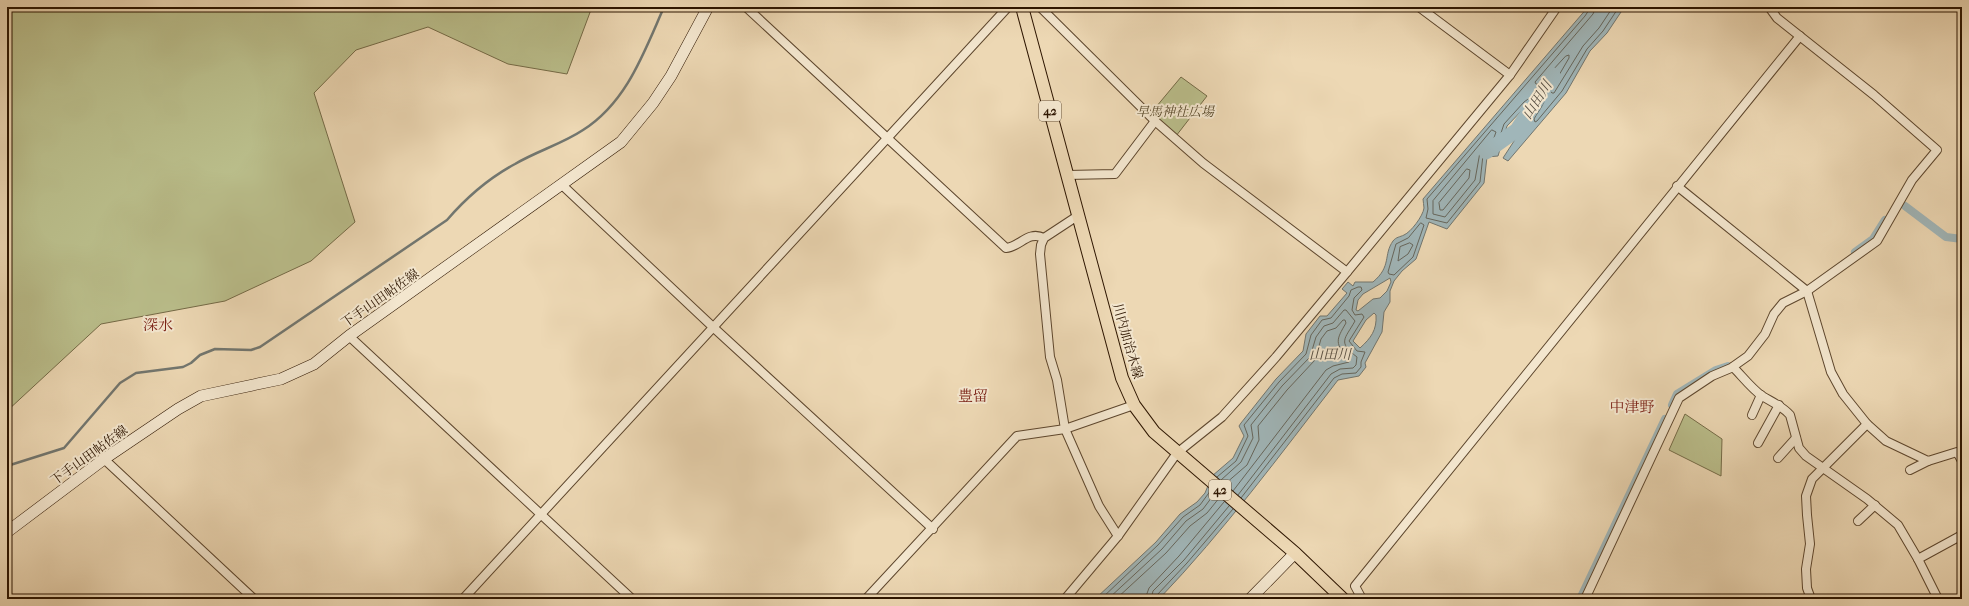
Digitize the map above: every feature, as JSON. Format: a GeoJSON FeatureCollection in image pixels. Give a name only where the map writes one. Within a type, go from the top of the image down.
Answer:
{"type":"FeatureCollection","features":[{"type":"Feature","properties":{"kind":"main road","name":"下手山田帖佐線"},"geometry":{"type":"LineString","coordinates":[[7,532],[104,460],[178,409],[200,396],[281,380],[314,364],[349,336],[621,142],[636,125],[671,76],[708,7]]}},
{"type":"Feature","properties":{"kind":"main road","name":"川内加治木線"},"geometry":{"type":"LineString","coordinates":[[1022,7],[1122,378],[1134,405],[1154,432],[1295,553],[1343,599]]}},
{"type":"Feature","properties":{"kind":"main road"},"geometry":{"type":"LineString","coordinates":[[1250,599],[1295,553]]}},
{"type":"Feature","properties":{"kind":"street"},"geometry":{"type":"LineString","coordinates":[[746,7],[1006,248],[1029,236],[1040,236],[1044,238]]}},
{"type":"Feature","properties":{"kind":"street"},"geometry":{"type":"LineString","coordinates":[[463,599],[1008,7]]}},
{"type":"Feature","properties":{"kind":"street"},"geometry":{"type":"LineString","coordinates":[[1040,7],[1155,121],[1203,164],[1347,272]]}},
{"type":"Feature","properties":{"kind":"street"},"geometry":{"type":"LineString","coordinates":[[1419,7],[1510,75]]}},
{"type":"Feature","properties":{"kind":"street"},"geometry":{"type":"LineString","coordinates":[[1065,599],[1118,536],[1179,455],[1222,417],[1276,357],[1347,272],[1510,75],[1557,7]]}},
{"type":"Feature","properties":{"kind":"street"},"geometry":{"type":"LineString","coordinates":[[1585,599],[1679,398],[1712,376],[1733,367],[1754,351],[1765,334],[1778,308],[1784,303],[1807,291],[1877,241],[1912,180],[1937,150],[1777,18],[1769,7]]}},
{"type":"Feature","properties":{"kind":"street"},"geometry":{"type":"LineString","coordinates":[[1362,599],[1355,586],[1677,186],[1800,36]]}},
{"type":"Feature","properties":{"kind":"street"},"geometry":{"type":"LineString","coordinates":[[1067,175],[1115,174],[1155,121]]}},
{"type":"Feature","properties":{"kind":"street"},"geometry":{"type":"LineString","coordinates":[[561,184],[714,328],[933,529]]}},
{"type":"Feature","properties":{"kind":"street"},"geometry":{"type":"LineString","coordinates":[[1677,186],[1807,291],[1831,372],[1843,394],[1867,424],[1886,442],[1928,461]]}},
{"type":"Feature","properties":{"kind":"street"},"geometry":{"type":"LineString","coordinates":[[1079,215],[1044,238],[1041,245],[1040,254],[1050,358],[1057,380],[1065,430],[1099,506],[1118,536]]}},
{"type":"Feature","properties":{"kind":"street"},"geometry":{"type":"LineString","coordinates":[[349,336],[632,599]]}},
{"type":"Feature","properties":{"kind":"street"},"geometry":{"type":"LineString","coordinates":[[1733,367],[1761,395],[1778,405],[1790,416],[1799,448],[1806,456],[1874,505],[1898,526],[1918,560],[1938,599]]}},
{"type":"Feature","properties":{"kind":"street"},"geometry":{"type":"LineString","coordinates":[[1752,415],[1761,395]]}},
{"type":"Feature","properties":{"kind":"street"},"geometry":{"type":"LineString","coordinates":[[866,599],[933,529],[1017,436],[1065,430],[1134,405]]}},
{"type":"Feature","properties":{"kind":"street"},"geometry":{"type":"LineString","coordinates":[[1758,443],[1778,405]]}},
{"type":"Feature","properties":{"kind":"street"},"geometry":{"type":"LineString","coordinates":[[1811,599],[1806,569],[1810,544],[1806,515],[1806,496],[1812,479],[1867,424]]}},
{"type":"Feature","properties":{"kind":"street"},"geometry":{"type":"LineString","coordinates":[[1778,458],[1796,438]]}},
{"type":"Feature","properties":{"kind":"street"},"geometry":{"type":"LineString","coordinates":[[1910,470],[1928,461],[1957,452],[1962,461]]}},
{"type":"Feature","properties":{"kind":"street"},"geometry":{"type":"LineString","coordinates":[[104,460],[254,599]]}},
{"type":"Feature","properties":{"kind":"street"},"geometry":{"type":"LineString","coordinates":[[1858,521],[1874,505]]}},
{"type":"Feature","properties":{"kind":"street"},"geometry":{"type":"LineString","coordinates":[[1918,560],[1962,535]]}},
{"type":"Feature","properties":{"kind":"green space"},"geometry":{"type":"Polygon","coordinates":[[[7,7],[592,7],[567,74],[508,64],[428,27],[356,50],[314,93],[355,222],[311,261],[225,301],[101,324],[7,411],[7,7]]]}},
{"type":"Feature","properties":{"kind":"green space","name":"早馬神社広場"},"geometry":{"type":"Polygon","coordinates":[[[1181,77],[1207,96],[1176,136],[1151,113],[1181,77]]]}},
{"type":"Feature","properties":{"kind":"green space"},"geometry":{"type":"Polygon","coordinates":[[[1685,414],[1722,439],[1721,476],[1669,450],[1685,414]]]}},
{"type":"Feature","properties":{"kind":"water"},"geometry":{"type":"Polygon","coordinates":[[[1588,7],[1626,7],[1623,9],[1607,33],[1590,51],[1566,93],[1508,161],[1503,158],[1542,98],[1542,92],[1507,126],[1498,156],[1487,157],[1484,183],[1447,229],[1429,222],[1416,259],[1402,271],[1394,281],[1390,291],[1390,302],[1384,312],[1382,332],[1365,363],[1366,367],[1359,376],[1338,380],[1229,520],[1183,573],[1159,599],[1095,599],[1156,542],[1180,514],[1197,502],[1205,493],[1212,476],[1233,458],[1244,436],[1239,426],[1276,379],[1303,351],[1306,334],[1320,316],[1327,316],[1347,293],[1342,289],[1348,282],[1353,286],[1355,282],[1373,282],[1379,276],[1385,266],[1388,251],[1393,241],[1410,231],[1421,215],[1424,208],[1423,199],[1588,7]],[[1390,278],[1363,294],[1358,300],[1356,310],[1358,311],[1373,299],[1380,298],[1387,291],[1391,282],[1390,278]],[[1374,313],[1366,320],[1353,341],[1360,348],[1370,337],[1374,329],[1376,315],[1374,313]]]}},
{"type":"Feature","properties":{"kind":"waterway"},"geometry":{"type":"LineString","coordinates":[[7,466],[64,448],[120,383],[136,373],[183,367],[191,363],[200,355],[215,349],[251,350],[260,347],[447,220],[470,196],[487,182],[523,159],[583,130],[598,119],[623,91],[641,58],[664,7]]}},
{"type":"Feature","properties":{"kind":"waterway","name":"山田川"},"geometry":{"type":"LineString","coordinates":[[1486,152],[1517,130],[1553,75]]}},
{"type":"Feature","properties":{"kind":"waterway"},"geometry":{"type":"LineString","coordinates":[[1905,206],[1946,237],[1962,239]]}},
{"type":"Feature","properties":{"kind":"waterway"},"geometry":{"type":"LineString","coordinates":[[1855,252],[1873,239],[1885,220]]}},
{"type":"Feature","properties":{"kind":"waterway"},"geometry":{"type":"LineString","coordinates":[[1672,405],[1677,394],[1716,370],[1728,366]]}},
{"type":"Feature","properties":{"kind":"waterway"},"geometry":{"type":"LineString","coordinates":[[1580,599],[1665,419]]}},
{"type":"Feature","properties":{"kind":"district","name":"深水"},"geometry":{"type":"Point","coordinates":[158,325]}},
{"type":"Feature","properties":{"kind":"district","name":"豊留"},"geometry":{"type":"Point","coordinates":[973,396]}},
{"type":"Feature","properties":{"kind":"district","name":"中津野"},"geometry":{"type":"Point","coordinates":[1632,407]}}]}
